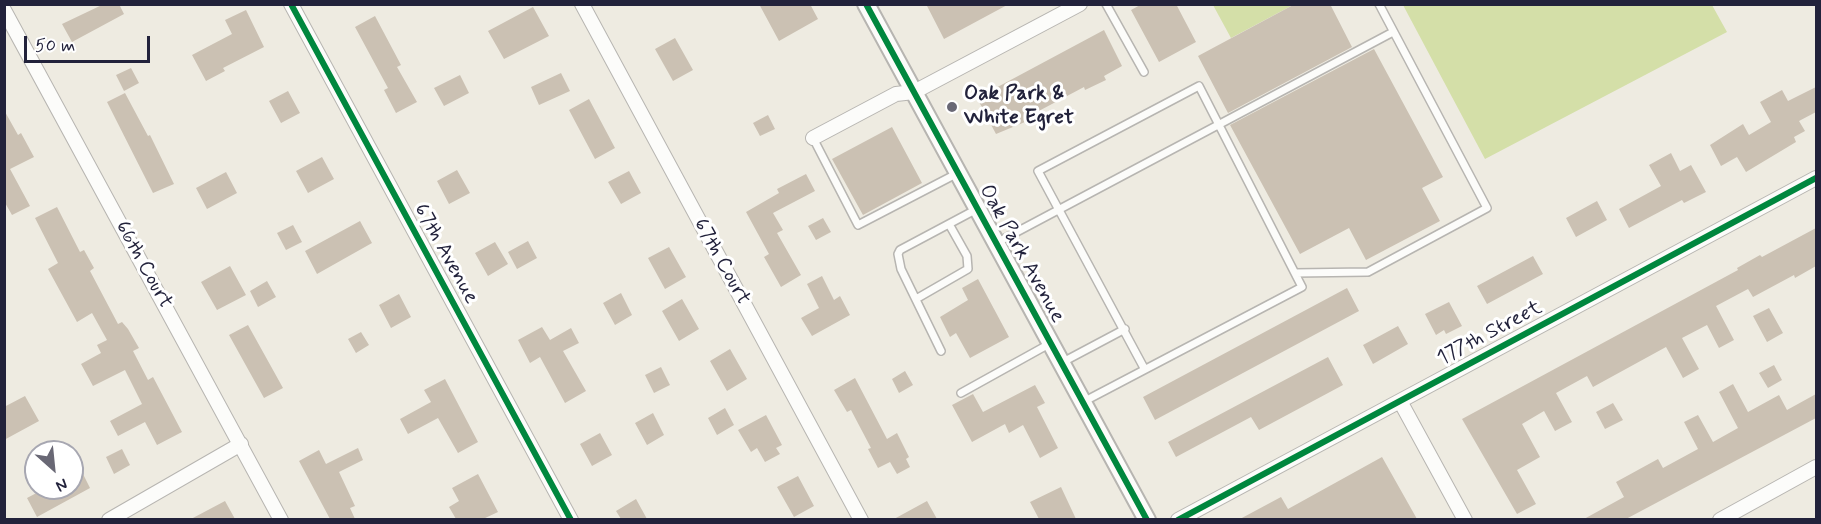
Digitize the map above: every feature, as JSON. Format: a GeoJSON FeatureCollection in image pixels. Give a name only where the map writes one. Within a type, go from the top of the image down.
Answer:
{"type":"FeatureCollection","features":[{"type":"Feature","properties":{"kind":"street","name":"67th Avenue"},"geometry":{"type":"LineString","coordinates":[[291,4],[571,519]]}},
{"type":"Feature","properties":{"kind":"street","name":"67th Court"},"geometry":{"type":"LineString","coordinates":[[582,4],[861,519]]}},
{"type":"Feature","properties":{"kind":"street","name":"Oak Park Avenue"},"geometry":{"type":"LineString","coordinates":[[866,4],[1147,519]]}},
{"type":"Feature","properties":{"kind":"street"},"geometry":{"type":"LineString","coordinates":[[813,138],[896,94],[914,92],[1080,4]]}},
{"type":"Feature","properties":{"kind":"street","name":"66th Court"},"geometry":{"type":"LineString","coordinates":[[4,10],[281,519]]}},
{"type":"Feature","properties":{"kind":"street","name":"177th Street"},"geometry":{"type":"LineString","coordinates":[[1178,519],[1816,178]]}},
{"type":"Feature","properties":{"kind":"street"},"geometry":{"type":"LineString","coordinates":[[1400,401],[1465,519]]}},
{"type":"Feature","properties":{"kind":"street"},"geometry":{"type":"LineString","coordinates":[[109,519],[241,444]]}},
{"type":"Feature","properties":{"kind":"street"},"geometry":{"type":"LineString","coordinates":[[1720,519],[1816,467]]}},
{"type":"Feature","properties":{"kind":"lane"},"geometry":{"type":"LineString","coordinates":[[1106,4],[1144,72]]}},
{"type":"Feature","properties":{"kind":"lane"},"geometry":{"type":"LineString","coordinates":[[1295,273],[1368,272],[1487,208],[1379,4]]}},
{"type":"Feature","properties":{"kind":"lane"},"geometry":{"type":"LineString","coordinates":[[996,243],[1393,32]]}},
{"type":"Feature","properties":{"kind":"lane"},"geometry":{"type":"LineString","coordinates":[[1083,402],[1302,287],[1199,86],[1038,171],[1144,368]]}},
{"type":"Feature","properties":{"kind":"lane"},"geometry":{"type":"LineString","coordinates":[[813,138],[858,225],[958,173]]}},
{"type":"Feature","properties":{"kind":"lane"},"geometry":{"type":"LineString","coordinates":[[941,351],[901,269],[898,254],[900,250],[977,209]]}},
{"type":"Feature","properties":{"kind":"lane"},"geometry":{"type":"LineString","coordinates":[[916,300],[964,274],[969,263],[950,224]]}},
{"type":"Feature","properties":{"kind":"lane"},"geometry":{"type":"LineString","coordinates":[[1061,363],[1125,329]]}},
{"type":"Feature","properties":{"kind":"lane"},"geometry":{"type":"LineString","coordinates":[[961,393],[1051,343]]}},
{"type":"Feature","properties":{"kind":"green space"},"geometry":{"type":"Polygon","coordinates":[[[1213,5],[1293,5],[1231,38],[1213,5]]]}},
{"type":"Feature","properties":{"kind":"green space"},"geometry":{"type":"Polygon","coordinates":[[[1403,5],[1712,5],[1727,32],[1485,159],[1403,5]]]}},
{"type":"Feature","properties":{"kind":"building"},"geometry":{"type":"Polygon","coordinates":[[[104,4],[119,4],[124,14],[72,42],[62,24],[104,4]]]}},
{"type":"Feature","properties":{"kind":"building"},"geometry":{"type":"Polygon","coordinates":[[[759,4],[810,4],[818,19],[779,41],[759,4]]]}},
{"type":"Feature","properties":{"kind":"building"},"geometry":{"type":"Polygon","coordinates":[[[926,4],[1009,4],[944,39],[926,4]]]}},
{"type":"Feature","properties":{"kind":"building"},"geometry":{"type":"Polygon","coordinates":[[[1142,4],[1176,4],[1196,42],[1159,62],[1131,10],[1142,4]]]}},
{"type":"Feature","properties":{"kind":"building"},"geometry":{"type":"Polygon","coordinates":[[[1295,4],[1330,4],[1352,47],[1228,113],[1198,56],[1295,4]]]}},
{"type":"Feature","properties":{"kind":"building"},"geometry":{"type":"Polygon","coordinates":[[[533,7],[549,36],[504,59],[488,31],[533,7]]]}},
{"type":"Feature","properties":{"kind":"building"},"geometry":{"type":"Polygon","coordinates":[[[246,10],[264,47],[223,68],[225,71],[206,81],[192,55],[232,34],[225,20],[246,10]]]}},
{"type":"Feature","properties":{"kind":"building"},"geometry":{"type":"Polygon","coordinates":[[[375,16],[401,65],[397,67],[417,102],[396,113],[384,90],[388,88],[355,27],[375,16]]]}},
{"type":"Feature","properties":{"kind":"building"},"geometry":{"type":"Polygon","coordinates":[[[1104,30],[1122,66],[1104,76],[1106,80],[1085,90],[1084,87],[1035,113],[1037,117],[996,134],[977,98],[1104,30]]]}},
{"type":"Feature","properties":{"kind":"building"},"geometry":{"type":"Polygon","coordinates":[[[675,38],[693,70],[673,81],[655,49],[675,38]]]}},
{"type":"Feature","properties":{"kind":"building"},"geometry":{"type":"Polygon","coordinates":[[[1374,49],[1443,177],[1422,188],[1440,221],[1366,260],[1349,228],[1300,254],[1230,125],[1374,49]]]}},
{"type":"Feature","properties":{"kind":"building"},"geometry":{"type":"Polygon","coordinates":[[[131,68],[139,83],[124,91],[116,75],[131,68]]]}},
{"type":"Feature","properties":{"kind":"building"},"geometry":{"type":"Polygon","coordinates":[[[561,73],[570,91],[539,105],[531,87],[561,73]]]}},
{"type":"Feature","properties":{"kind":"building"},"geometry":{"type":"Polygon","coordinates":[[[460,75],[469,93],[444,106],[434,88],[460,75]]]}},
{"type":"Feature","properties":{"kind":"building"},"geometry":{"type":"Polygon","coordinates":[[[1816,87],[1816,112],[1799,121],[1805,131],[1794,137],[1796,142],[1746,172],[1737,157],[1721,166],[1710,145],[1743,124],[1749,135],[1771,122],[1760,102],[1782,90],[1788,101],[1816,87]]]}},
{"type":"Feature","properties":{"kind":"building"},"geometry":{"type":"Polygon","coordinates":[[[288,91],[300,113],[281,123],[269,101],[288,91]]]}},
{"type":"Feature","properties":{"kind":"building"},"geometry":{"type":"Polygon","coordinates":[[[125,93],[148,136],[150,135],[174,184],[153,193],[107,102],[125,93]]]}},
{"type":"Feature","properties":{"kind":"building"},"geometry":{"type":"Polygon","coordinates":[[[589,99],[615,148],[595,159],[569,110],[589,99]]]}},
{"type":"Feature","properties":{"kind":"building"},"geometry":{"type":"Polygon","coordinates":[[[4,110],[18,135],[21,133],[34,157],[10,169],[30,206],[12,215],[4,201],[4,110]]]}},
{"type":"Feature","properties":{"kind":"building"},"geometry":{"type":"Polygon","coordinates":[[[768,115],[775,129],[760,136],[753,123],[768,115]]]}},
{"type":"Feature","properties":{"kind":"building"},"geometry":{"type":"Polygon","coordinates":[[[892,127],[922,183],[863,215],[832,159],[892,127]]]}},
{"type":"Feature","properties":{"kind":"building"},"geometry":{"type":"Polygon","coordinates":[[[1671,153],[1680,171],[1691,165],[1706,192],[1684,203],[1682,200],[1629,228],[1619,209],[1661,186],[1649,165],[1671,153]]]}},
{"type":"Feature","properties":{"kind":"building"},"geometry":{"type":"Polygon","coordinates":[[[322,157],[334,179],[308,193],[296,171],[322,157]]]}},
{"type":"Feature","properties":{"kind":"building"},"geometry":{"type":"Polygon","coordinates":[[[457,170],[470,193],[449,204],[437,181],[457,170]]]}},
{"type":"Feature","properties":{"kind":"building"},"geometry":{"type":"Polygon","coordinates":[[[629,171],[641,193],[621,204],[608,182],[629,171]]]}},
{"type":"Feature","properties":{"kind":"building"},"geometry":{"type":"Polygon","coordinates":[[[226,172],[237,193],[207,209],[196,188],[226,172]]]}},
{"type":"Feature","properties":{"kind":"building"},"geometry":{"type":"Polygon","coordinates":[[[806,174],[815,191],[773,213],[783,230],[777,233],[801,275],[781,287],[764,257],[769,254],[746,212],[779,193],[777,189],[806,174]]]}},
{"type":"Feature","properties":{"kind":"building"},"geometry":{"type":"Polygon","coordinates":[[[1597,201],[1607,220],[1576,237],[1566,218],[1597,201]]]}},
{"type":"Feature","properties":{"kind":"building"},"geometry":{"type":"Polygon","coordinates":[[[57,207],[80,252],[84,250],[94,268],[90,271],[118,324],[122,322],[139,348],[133,351],[148,380],[153,377],[182,432],[157,445],[145,422],[118,436],[110,421],[142,404],[125,370],[93,386],[81,364],[101,353],[97,345],[107,340],[92,313],[77,322],[48,269],[58,263],[35,218],[57,207]]]}},
{"type":"Feature","properties":{"kind":"building"},"geometry":{"type":"Polygon","coordinates":[[[823,218],[831,232],[816,240],[808,226],[823,218]]]}},
{"type":"Feature","properties":{"kind":"building"},"geometry":{"type":"Polygon","coordinates":[[[360,221],[372,243],[317,274],[305,251],[360,221]]]}},
{"type":"Feature","properties":{"kind":"building"},"geometry":{"type":"Polygon","coordinates":[[[293,225],[302,242],[286,250],[277,233],[293,225]]]}},
{"type":"Feature","properties":{"kind":"building"},"geometry":{"type":"Polygon","coordinates":[[[1816,228],[1816,266],[1753,297],[1748,289],[1716,306],[1734,340],[1719,348],[1707,325],[1682,338],[1699,369],[1683,378],[1666,347],[1593,387],[1587,376],[1556,393],[1572,422],[1555,431],[1544,411],[1522,424],[1540,457],[1517,470],[1536,504],[1517,514],[1462,419],[1738,270],[1737,268],[1760,255],[1762,257],[1816,228]]]}},
{"type":"Feature","properties":{"kind":"building"},"geometry":{"type":"Polygon","coordinates":[[[528,241],[537,258],[517,269],[508,252],[528,241]]]}},
{"type":"Feature","properties":{"kind":"building"},"geometry":{"type":"Polygon","coordinates":[[[495,242],[508,264],[488,276],[475,253],[495,242]]]}},
{"type":"Feature","properties":{"kind":"building"},"geometry":{"type":"Polygon","coordinates":[[[669,247],[686,277],[665,289],[648,258],[669,247]]]}},
{"type":"Feature","properties":{"kind":"building"},"geometry":{"type":"Polygon","coordinates":[[[1533,256],[1543,274],[1487,304],[1477,286],[1533,256]]]}},
{"type":"Feature","properties":{"kind":"building"},"geometry":{"type":"Polygon","coordinates":[[[230,266],[246,295],[217,310],[201,282],[230,266]]]}},
{"type":"Feature","properties":{"kind":"building"},"geometry":{"type":"Polygon","coordinates":[[[822,276],[834,300],[840,296],[850,315],[812,336],[801,318],[819,308],[807,284],[822,276]]]}},
{"type":"Feature","properties":{"kind":"building"},"geometry":{"type":"Polygon","coordinates":[[[978,279],[1009,337],[970,358],[956,333],[950,337],[940,317],[968,300],[962,288],[978,279]]]}},
{"type":"Feature","properties":{"kind":"building"},"geometry":{"type":"Polygon","coordinates":[[[267,281],[276,297],[258,307],[250,291],[267,281]]]}},
{"type":"Feature","properties":{"kind":"building"},"geometry":{"type":"Polygon","coordinates":[[[1347,288],[1359,311],[1155,420],[1143,397],[1347,288]]]}},
{"type":"Feature","properties":{"kind":"building"},"geometry":{"type":"Polygon","coordinates":[[[621,293],[632,315],[615,325],[603,303],[621,293]]]}},
{"type":"Feature","properties":{"kind":"building"},"geometry":{"type":"Polygon","coordinates":[[[399,294],[411,317],[391,328],[379,305],[399,294]]]}},
{"type":"Feature","properties":{"kind":"building"},"geometry":{"type":"Polygon","coordinates":[[[682,299],[699,329],[679,341],[662,311],[682,299]]]}},
{"type":"Feature","properties":{"kind":"building"},"geometry":{"type":"Polygon","coordinates":[[[1449,302],[1462,326],[1446,334],[1444,330],[1436,335],[1425,314],[1449,302]]]}},
{"type":"Feature","properties":{"kind":"building"},"geometry":{"type":"Polygon","coordinates":[[[1769,308],[1783,333],[1767,342],[1753,316],[1769,308]]]}},
{"type":"Feature","properties":{"kind":"building"},"geometry":{"type":"Polygon","coordinates":[[[248,325],[283,388],[264,398],[229,335],[248,325]]]}},
{"type":"Feature","properties":{"kind":"building"},"geometry":{"type":"Polygon","coordinates":[[[1398,326],[1408,344],[1373,364],[1363,345],[1398,326]]]}},
{"type":"Feature","properties":{"kind":"building"},"geometry":{"type":"Polygon","coordinates":[[[542,327],[550,340],[571,328],[579,343],[563,351],[586,391],[565,403],[540,357],[530,363],[518,340],[542,327]]]}},
{"type":"Feature","properties":{"kind":"building"},"geometry":{"type":"Polygon","coordinates":[[[361,332],[369,345],[356,353],[348,339],[361,332]]]}},
{"type":"Feature","properties":{"kind":"building"},"geometry":{"type":"Polygon","coordinates":[[[730,349],[747,379],[727,391],[710,361],[730,349]]]}},
{"type":"Feature","properties":{"kind":"building"},"geometry":{"type":"Polygon","coordinates":[[[1328,357],[1343,385],[1259,430],[1251,417],[1176,457],[1168,442],[1328,357]]]}},
{"type":"Feature","properties":{"kind":"building"},"geometry":{"type":"Polygon","coordinates":[[[1774,365],[1782,380],[1768,388],[1759,373],[1774,365]]]}},
{"type":"Feature","properties":{"kind":"building"},"geometry":{"type":"Polygon","coordinates":[[[661,367],[670,385],[654,393],[645,375],[661,367]]]}},
{"type":"Feature","properties":{"kind":"building"},"geometry":{"type":"Polygon","coordinates":[[[905,371],[913,385],[899,393],[892,379],[905,371]]]}},
{"type":"Feature","properties":{"kind":"building"},"geometry":{"type":"Polygon","coordinates":[[[855,378],[887,439],[897,433],[909,457],[906,459],[910,467],[897,474],[890,462],[878,468],[868,449],[871,448],[851,410],[847,412],[834,390],[855,378]]]}},
{"type":"Feature","properties":{"kind":"building"},"geometry":{"type":"Polygon","coordinates":[[[445,379],[478,442],[458,453],[438,418],[408,434],[400,419],[431,402],[424,390],[445,379]]]}},
{"type":"Feature","properties":{"kind":"building"},"geometry":{"type":"Polygon","coordinates":[[[1733,384],[1748,412],[1779,395],[1787,410],[1816,394],[1816,418],[1626,519],[1584,519],[1624,497],[1616,482],[1658,459],[1663,468],[1698,449],[1684,422],[1698,415],[1713,442],[1738,428],[1719,392],[1733,384]]]}},
{"type":"Feature","properties":{"kind":"building"},"geometry":{"type":"Polygon","coordinates":[[[1035,385],[1045,403],[1037,407],[1058,448],[1040,458],[1023,425],[1009,433],[1005,424],[972,442],[952,405],[973,394],[983,412],[1035,385]]]}},
{"type":"Feature","properties":{"kind":"building"},"geometry":{"type":"Polygon","coordinates":[[[25,396],[39,421],[4,440],[4,407],[25,396]]]}},
{"type":"Feature","properties":{"kind":"building"},"geometry":{"type":"Polygon","coordinates":[[[1613,403],[1623,420],[1605,429],[1596,412],[1613,403]]]}},
{"type":"Feature","properties":{"kind":"building"},"geometry":{"type":"Polygon","coordinates":[[[725,408],[734,425],[717,435],[708,418],[725,408]]]}},
{"type":"Feature","properties":{"kind":"building"},"geometry":{"type":"Polygon","coordinates":[[[653,413],[664,435],[647,445],[635,423],[653,413]]]}},
{"type":"Feature","properties":{"kind":"building"},"geometry":{"type":"Polygon","coordinates":[[[766,415],[782,445],[776,448],[780,454],[765,462],[757,448],[751,452],[738,430],[766,415]]]}},
{"type":"Feature","properties":{"kind":"building"},"geometry":{"type":"Polygon","coordinates":[[[600,433],[612,455],[592,466],[580,444],[600,433]]]}},
{"type":"Feature","properties":{"kind":"building"},"geometry":{"type":"Polygon","coordinates":[[[358,448],[363,460],[339,472],[355,506],[350,508],[355,519],[330,519],[299,461],[319,450],[326,464],[358,448]]]}},
{"type":"Feature","properties":{"kind":"building"},"geometry":{"type":"Polygon","coordinates":[[[122,449],[130,465],[114,474],[106,457],[122,449]]]}},
{"type":"Feature","properties":{"kind":"building"},"geometry":{"type":"Polygon","coordinates":[[[1382,457],[1417,519],[1240,519],[1281,497],[1288,509],[1382,457]]]}},
{"type":"Feature","properties":{"kind":"building"},"geometry":{"type":"Polygon","coordinates":[[[478,474],[498,512],[483,519],[456,519],[449,507],[459,501],[452,488],[478,474]]]}},
{"type":"Feature","properties":{"kind":"building"},"geometry":{"type":"Polygon","coordinates":[[[84,476],[90,488],[84,491],[84,476]]]}},
{"type":"Feature","properties":{"kind":"building"},"geometry":{"type":"Polygon","coordinates":[[[798,476],[814,506],[794,517],[777,487],[798,476]]]}},
{"type":"Feature","properties":{"kind":"building"},"geometry":{"type":"Polygon","coordinates":[[[1061,487],[1076,519],[1039,519],[1030,502],[1061,487]]]}},
{"type":"Feature","properties":{"kind":"building"},"geometry":{"type":"Polygon","coordinates":[[[636,499],[647,519],[621,519],[616,511],[636,499]]]}},
{"type":"Feature","properties":{"kind":"building"},"geometry":{"type":"Polygon","coordinates":[[[28,500],[68,500],[37,517],[28,500]]]}},
{"type":"Feature","properties":{"kind":"building"},"geometry":{"type":"Polygon","coordinates":[[[225,501],[235,519],[191,519],[225,501]]]}},
{"type":"Feature","properties":{"kind":"building"},"geometry":{"type":"Polygon","coordinates":[[[927,501],[937,519],[894,519],[927,501]]]}},
{"type":"Feature","properties":{"kind":"cycle path"},"geometry":{"type":"LineString","coordinates":[[291,4],[571,520]]}},
{"type":"Feature","properties":{"kind":"cycle path"},"geometry":{"type":"LineString","coordinates":[[866,4],[1147,520]]}},
{"type":"Feature","properties":{"kind":"cycle path"},"geometry":{"type":"LineString","coordinates":[[1178,520],[1816,178]]}},
{"type":"Feature","properties":{"kind":"place","name":"Oak Park & White Egret"},"geometry":{"type":"Point","coordinates":[952,107]}}]}
